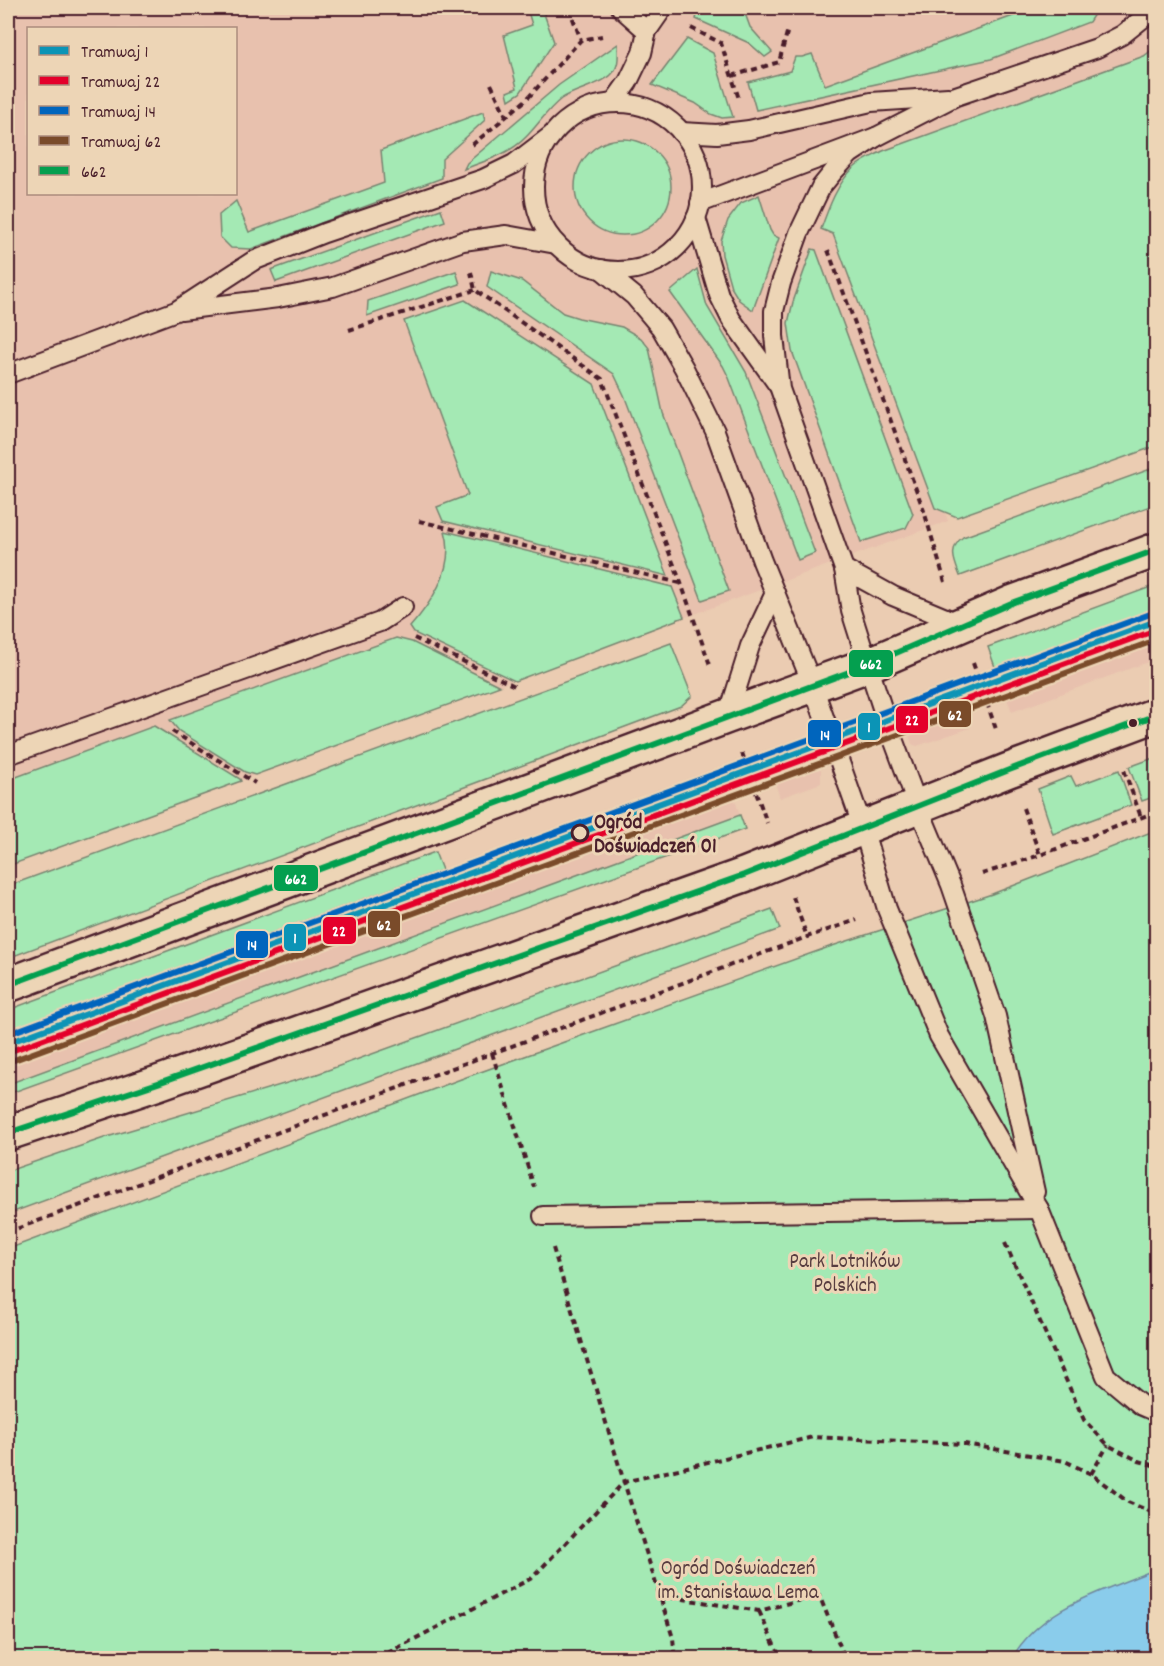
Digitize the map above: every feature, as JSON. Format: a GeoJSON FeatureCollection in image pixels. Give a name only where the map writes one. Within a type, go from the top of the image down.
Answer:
{"type":"FeatureCollection","features":[{"type":"Feature","properties":{"kind":"main road"},"geometry":{"type":"LineString","coordinates":[[8,985],[813,686],[868,665],[1014,602],[1156,550]]}},
{"type":"Feature","properties":{"kind":"main road"},"geometry":{"type":"LineString","coordinates":[[8,1133],[158,1083],[744,875],[1156,715]]}},
{"type":"Feature","properties":{"kind":"lane"},"geometry":{"type":"LineString","coordinates":[[621,8],[647,31]]}},
{"type":"Feature","properties":{"kind":"lane"},"geometry":{"type":"LineString","coordinates":[[613,103],[628,82],[642,53],[647,31],[663,8]]}},
{"type":"Feature","properties":{"kind":"lane"},"geometry":{"type":"LineString","coordinates":[[698,211],[876,137],[956,96],[1097,48],[1122,36],[1156,8]]}},
{"type":"Feature","properties":{"kind":"lane"},"geometry":{"type":"LineString","coordinates":[[681,132],[717,134],[748,130],[870,102],[956,96]]}},
{"type":"Feature","properties":{"kind":"lane"},"geometry":{"type":"LineString","coordinates":[[8,375],[176,311],[253,261],[324,233],[483,179],[514,164],[552,135],[563,123],[594,106],[613,103],[636,105],[652,110],[666,118],[690,144],[699,165],[702,183],[698,211],[689,232],[681,243],[659,260],[641,268],[615,271],[574,259],[556,244],[542,223],[534,195],[540,156],[552,135]]}},
{"type":"Feature","properties":{"kind":"lane"},"geometry":{"type":"LineString","coordinates":[[876,137],[850,154],[821,187],[800,233],[781,283],[774,311],[774,336],[780,389],[844,568],[851,611],[868,665],[918,806],[951,885],[996,1016],[1039,1209]]}},
{"type":"Feature","properties":{"kind":"lane"},"geometry":{"type":"LineString","coordinates":[[698,211],[720,295],[731,319],[780,389]]}},
{"type":"Feature","properties":{"kind":"lane"},"geometry":{"type":"LineString","coordinates":[[176,311],[279,298],[333,286],[462,241],[506,236],[556,244]]}},
{"type":"Feature","properties":{"kind":"lane"},"geometry":{"type":"LineString","coordinates":[[602,269],[634,296],[661,328],[715,431],[762,561],[813,686],[863,828],[886,909],[939,1036],[1039,1209],[1106,1376],[1142,1406],[1156,1412]]}},
{"type":"Feature","properties":{"kind":"lane"},"geometry":{"type":"LineString","coordinates":[[844,568],[893,596],[960,624]]}},
{"type":"Feature","properties":{"kind":"lane"},"geometry":{"type":"LineString","coordinates":[[728,716],[750,646],[775,592]]}},
{"type":"Feature","properties":{"kind":"lane"},"geometry":{"type":"LineString","coordinates":[[8,755],[380,622],[403,607]]}},
{"type":"Feature","properties":{"kind":"lane"},"geometry":{"type":"LineString","coordinates":[[543,1216],[1039,1209]]}},
{"type":"Feature","properties":{"kind":"path"},"geometry":{"type":"LineString","coordinates":[[569,8],[581,40]]}},
{"type":"Feature","properties":{"kind":"path"},"geometry":{"type":"LineString","coordinates":[[691,28],[721,43],[742,106]]}},
{"type":"Feature","properties":{"kind":"path"},"geometry":{"type":"LineString","coordinates":[[732,76],[779,62],[788,29]]}},
{"type":"Feature","properties":{"kind":"path"},"geometry":{"type":"LineString","coordinates":[[466,150],[526,100],[581,40],[603,36]]}},
{"type":"Feature","properties":{"kind":"path"},"geometry":{"type":"LineString","coordinates":[[491,84],[506,116]]}},
{"type":"Feature","properties":{"kind":"path"},"geometry":{"type":"LineString","coordinates":[[825,242],[924,511],[945,582]]}},
{"type":"Feature","properties":{"kind":"path"},"geometry":{"type":"LineString","coordinates":[[471,268],[475,290],[602,379],[681,583],[711,669]]}},
{"type":"Feature","properties":{"kind":"path"},"geometry":{"type":"LineString","coordinates":[[349,330],[475,290]]}},
{"type":"Feature","properties":{"kind":"path"},"geometry":{"type":"LineString","coordinates":[[418,521],[681,583]]}},
{"type":"Feature","properties":{"kind":"path"},"geometry":{"type":"LineString","coordinates":[[380,622],[517,687]]}},
{"type":"Feature","properties":{"kind":"path"},"geometry":{"type":"LineString","coordinates":[[973,663],[998,736]]}},
{"type":"Feature","properties":{"kind":"path"},"geometry":{"type":"LineString","coordinates":[[138,710],[255,783]]}},
{"type":"Feature","properties":{"kind":"path"},"geometry":{"type":"LineString","coordinates":[[741,750],[766,820]]}},
{"type":"Feature","properties":{"kind":"path"},"geometry":{"type":"LineString","coordinates":[[1121,761],[1141,818]]}},
{"type":"Feature","properties":{"kind":"path"},"geometry":{"type":"LineString","coordinates":[[1022,805],[1040,855]]}},
{"type":"Feature","properties":{"kind":"path"},"geometry":{"type":"LineString","coordinates":[[988,871],[1040,855],[1156,812]]}},
{"type":"Feature","properties":{"kind":"path"},"geometry":{"type":"LineString","coordinates":[[795,903],[807,937]]}},
{"type":"Feature","properties":{"kind":"path"},"geometry":{"type":"LineString","coordinates":[[8,1232],[863,918]]}},
{"type":"Feature","properties":{"kind":"path"},"geometry":{"type":"LineString","coordinates":[[492,1053],[661,1598],[673,1638],[675,1659]]}},
{"type":"Feature","properties":{"kind":"path"},"geometry":{"type":"LineString","coordinates":[[1003,1238],[1084,1420],[1108,1444],[1139,1461],[1156,1466]]}},
{"type":"Feature","properties":{"kind":"path"},"geometry":{"type":"LineString","coordinates":[[378,1659],[532,1578],[624,1482],[813,1437],[965,1444],[1065,1461],[1091,1474],[1128,1502],[1156,1514]]}},
{"type":"Feature","properties":{"kind":"path"},"geometry":{"type":"LineString","coordinates":[[1091,1474],[1108,1444]]}},
{"type":"Feature","properties":{"kind":"path"},"geometry":{"type":"LineString","coordinates":[[661,1598],[677,1598],[759,1611],[819,1595],[845,1659]]}},
{"type":"Feature","properties":{"kind":"path"},"geometry":{"type":"LineString","coordinates":[[759,1611],[780,1659]]}},
{"type":"Feature","properties":{"kind":"shaded area"},"geometry":{"type":"Polygon","coordinates":[[[8,8],[1156,8],[1156,50],[843,211],[948,521],[8,866],[8,8]]]}},
{"type":"Feature","properties":{"kind":"shaded area"},"geometry":{"type":"Polygon","coordinates":[[[1156,608],[1156,659],[1012,712],[995,667],[1156,608]]]}},
{"type":"Feature","properties":{"kind":"shaded area"},"geometry":{"type":"Polygon","coordinates":[[[953,683],[970,728],[917,746],[912,744],[897,704],[953,683]]]}},
{"type":"Feature","properties":{"kind":"shaded area"},"geometry":{"type":"Polygon","coordinates":[[[811,739],[821,770],[821,783],[780,798],[766,756],[811,739]]]}},
{"type":"Feature","properties":{"kind":"shaded area"},"geometry":{"type":"Polygon","coordinates":[[[725,771],[740,815],[8,1084],[8,1030],[442,870],[444,874],[725,771]]]}},
{"type":"Feature","properties":{"kind":"green space"},"geometry":{"type":"Polygon","coordinates":[[[527,8],[542,8],[554,42],[520,93],[509,100],[507,92],[517,88],[504,35],[532,25],[527,8]]]}},
{"type":"Feature","properties":{"kind":"green space"},"geometry":{"type":"Polygon","coordinates":[[[699,8],[743,8],[750,27],[772,52],[765,57],[749,43],[696,19],[699,8]]]}},
{"type":"Feature","properties":{"kind":"green space"},"geometry":{"type":"Polygon","coordinates":[[[1035,8],[1095,8],[1096,11],[1089,22],[991,59],[756,110],[748,82],[790,71],[795,57],[812,54],[825,85],[1035,8]]]}},
{"type":"Feature","properties":{"kind":"green space"},"geometry":{"type":"Polygon","coordinates":[[[687,39],[713,53],[733,117],[722,118],[711,114],[695,103],[652,85],[687,39]]]}},
{"type":"Feature","properties":{"kind":"green space"},"geometry":{"type":"Polygon","coordinates":[[[618,44],[617,64],[611,75],[601,82],[561,99],[513,148],[464,169],[467,163],[559,85],[618,44]]]}},
{"type":"Feature","properties":{"kind":"green space"},"geometry":{"type":"Polygon","coordinates":[[[1156,47],[1156,446],[957,517],[935,508],[833,234],[821,229],[834,196],[843,180],[855,167],[883,151],[1144,56],[1156,47]]]}},
{"type":"Feature","properties":{"kind":"green space"},"geometry":{"type":"Polygon","coordinates":[[[483,112],[485,120],[442,159],[442,178],[251,249],[231,248],[220,237],[219,215],[236,201],[249,232],[384,183],[381,150],[483,112]]]}},
{"type":"Feature","properties":{"kind":"green space"},"geometry":{"type":"Polygon","coordinates":[[[623,139],[641,143],[657,153],[667,169],[671,187],[667,205],[657,221],[641,231],[623,235],[605,231],[589,221],[579,205],[575,187],[579,169],[589,153],[605,143],[623,139]]]}},
{"type":"Feature","properties":{"kind":"green space"},"geometry":{"type":"Polygon","coordinates":[[[759,195],[770,230],[779,238],[753,310],[739,300],[731,287],[722,255],[721,241],[728,220],[741,203],[759,195]]]}},
{"type":"Feature","properties":{"kind":"green space"},"geometry":{"type":"Polygon","coordinates":[[[441,209],[445,221],[276,282],[271,270],[441,209]]]}},
{"type":"Feature","properties":{"kind":"green space"},"geometry":{"type":"Polygon","coordinates":[[[812,249],[816,250],[913,514],[906,528],[861,542],[792,351],[788,323],[812,249]]]}},
{"type":"Feature","properties":{"kind":"green space"},"geometry":{"type":"Polygon","coordinates":[[[697,269],[707,306],[746,372],[815,553],[798,560],[729,378],[723,366],[670,292],[697,269]]]}},
{"type":"Feature","properties":{"kind":"green space"},"geometry":{"type":"Polygon","coordinates":[[[456,271],[460,284],[367,316],[368,301],[456,271]]]}},
{"type":"Feature","properties":{"kind":"green space"},"geometry":{"type":"Polygon","coordinates":[[[491,271],[522,281],[563,313],[622,327],[641,338],[649,348],[663,413],[729,591],[702,600],[614,374],[487,287],[491,271]]]}},
{"type":"Feature","properties":{"kind":"green space"},"geometry":{"type":"Polygon","coordinates":[[[465,300],[594,384],[668,576],[443,521],[437,507],[468,495],[404,321],[465,300]]]}},
{"type":"Feature","properties":{"kind":"green space"},"geometry":{"type":"Polygon","coordinates":[[[1156,467],[1156,504],[960,576],[954,560],[954,550],[958,541],[963,537],[1156,467]]]}},
{"type":"Feature","properties":{"kind":"green space"},"geometry":{"type":"Polygon","coordinates":[[[445,531],[672,587],[684,617],[515,681],[414,633],[410,627],[427,606],[445,570],[448,544],[445,531]]]}},
{"type":"Feature","properties":{"kind":"green space"},"geometry":{"type":"Polygon","coordinates":[[[1156,585],[1156,608],[995,667],[988,647],[1156,585]]]}},
{"type":"Feature","properties":{"kind":"green space"},"geometry":{"type":"Polygon","coordinates":[[[396,638],[412,642],[500,686],[255,775],[245,772],[179,731],[170,720],[396,638]]]}},
{"type":"Feature","properties":{"kind":"green space"},"geometry":{"type":"Polygon","coordinates":[[[671,643],[692,696],[681,706],[8,958],[8,886],[671,643]]]}},
{"type":"Feature","properties":{"kind":"green space"},"geometry":{"type":"Polygon","coordinates":[[[154,726],[241,781],[8,866],[8,780],[154,726]]]}},
{"type":"Feature","properties":{"kind":"green space"},"geometry":{"type":"Polygon","coordinates":[[[1156,757],[1156,796],[1142,801],[1129,767],[1156,757]]]}},
{"type":"Feature","properties":{"kind":"green space"},"geometry":{"type":"Polygon","coordinates":[[[1119,770],[1131,805],[1053,834],[1038,789],[1071,776],[1076,786],[1119,770]]]}},
{"type":"Feature","properties":{"kind":"green space"},"geometry":{"type":"Polygon","coordinates":[[[740,815],[745,829],[8,1094],[8,1084],[740,815]]]}},
{"type":"Feature","properties":{"kind":"green space","name":"Park Lotników Polskich"},"geometry":{"type":"Polygon","coordinates":[[[1156,830],[1156,1658],[8,1658],[8,1249],[461,1079],[829,947],[992,894],[1156,830]]]}},
{"type":"Feature","properties":{"kind":"green space"},"geometry":{"type":"Polygon","coordinates":[[[435,852],[442,870],[8,1030],[8,1010],[435,852]]]}},
{"type":"Feature","properties":{"kind":"green space"},"geometry":{"type":"Polygon","coordinates":[[[772,909],[780,929],[8,1214],[8,1171],[107,1137],[317,1074],[772,909]]]}},
{"type":"Feature","properties":{"kind":"water"},"geometry":{"type":"Polygon","coordinates":[[[1156,1569],[1156,1658],[1012,1658],[1040,1625],[1057,1613],[1095,1593],[1156,1569]]]}},
{"type":"Feature","properties":{"kind":"tram line","name":"14"},"geometry":{"type":"LineString","coordinates":[[8,1034],[1153,613]]}},
{"type":"Feature","properties":{"kind":"tram line","name":"1"},"geometry":{"type":"LineString","coordinates":[[8,1043],[1156,621]]}},
{"type":"Feature","properties":{"kind":"tram line","name":"22"},"geometry":{"type":"LineString","coordinates":[[11,1051],[1156,630]]}},
{"type":"Feature","properties":{"kind":"tram line","name":"62"},"geometry":{"type":"LineString","coordinates":[[14,1060],[1156,640]]}},
{"type":"Feature","properties":{"kind":"transit line","name":"662"},"geometry":{"type":"LineString","coordinates":[[8,985],[868,665],[1014,602],[1156,550]]}},
{"type":"Feature","properties":{"kind":"transit line","name":"662"},"geometry":{"type":"LineString","coordinates":[[8,1133],[158,1083],[744,875],[1009,770],[1156,715]]}},
{"type":"Feature","properties":{"kind":"place","name":"Ogród Doświadczeń 01"},"geometry":{"type":"Point","coordinates":[580,833]}},
{"type":"Feature","properties":{"kind":"park label","name":"Ogród Doświadczeń im. Stanisława Lema"},"geometry":{"type":"Point","coordinates":[738,1579]}}]}
